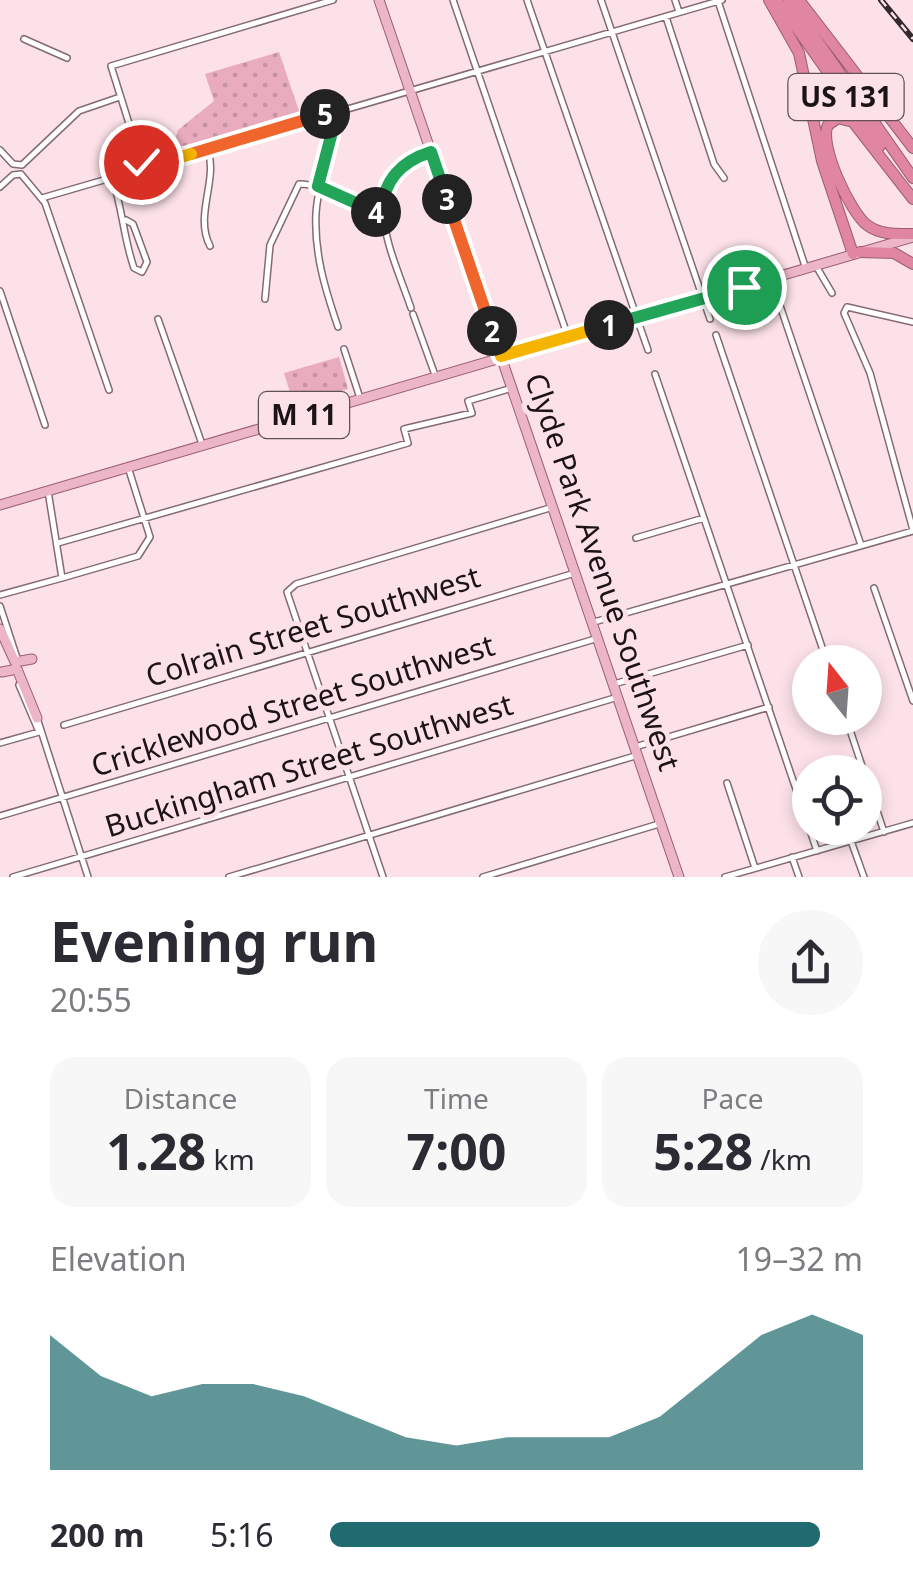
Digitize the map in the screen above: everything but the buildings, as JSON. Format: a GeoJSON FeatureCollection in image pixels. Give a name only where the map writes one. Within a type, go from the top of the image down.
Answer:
{"type":"FeatureCollection","features":[{"type":"Feature","properties":{"kind":"highway"},"geometry":{"type":"LineString","coordinates":[[768,0],[799,53],[826,174],[856,253],[894,253],[913,264]]}},
{"type":"Feature","properties":{"kind":"highway","name":"US 131"},"geometry":{"type":"LineString","coordinates":[[777,0],[913,198]]}},
{"type":"Feature","properties":{"kind":"highway","name":"US 131"},"geometry":{"type":"LineString","coordinates":[[789,0],[913,178]]}},
{"type":"Feature","properties":{"kind":"highway"},"geometry":{"type":"LineString","coordinates":[[799,0],[913,148]]}},
{"type":"Feature","properties":{"kind":"highway"},"geometry":{"type":"LineString","coordinates":[[913,198],[853,122],[838,118],[828,125],[825,145],[860,218],[881,232],[913,236]]}},
{"type":"Feature","properties":{"kind":"main road","name":"Clyde Park Avenue Southwest"},"geometry":{"type":"LineString","coordinates":[[379,0],[679,877]]}},
{"type":"Feature","properties":{"kind":"main road","name":"M 11"},"geometry":{"type":"LineString","coordinates":[[0,505],[913,236]]}},
{"type":"Feature","properties":{"kind":"main road"},"geometry":{"type":"LineString","coordinates":[[0,629],[38,718]]}},
{"type":"Feature","properties":{"kind":"street"},"geometry":{"type":"LineString","coordinates":[[143,168],[110,68],[333,0]]}},
{"type":"Feature","properties":{"kind":"street"},"geometry":{"type":"LineString","coordinates":[[453,0],[568,337]]}},
{"type":"Feature","properties":{"kind":"street"},"geometry":{"type":"LineString","coordinates":[[528,0],[648,350]]}},
{"type":"Feature","properties":{"kind":"street"},"geometry":{"type":"LineString","coordinates":[[601,0],[710,318]]}},
{"type":"Feature","properties":{"kind":"street"},"geometry":{"type":"LineString","coordinates":[[675,0],[680,12]]}},
{"type":"Feature","properties":{"kind":"street"},"geometry":{"type":"LineString","coordinates":[[42,198],[409,88],[720,1],[811,267],[832,293]]}},
{"type":"Feature","properties":{"kind":"street"},"geometry":{"type":"LineString","coordinates":[[666,17],[714,164],[724,178]]}},
{"type":"Feature","properties":{"kind":"street"},"geometry":{"type":"LineString","coordinates":[[24,39],[66,58]]}},
{"type":"Feature","properties":{"kind":"street"},"geometry":{"type":"LineString","coordinates":[[0,187],[80,111],[118,98]]}},
{"type":"Feature","properties":{"kind":"street"},"geometry":{"type":"LineString","coordinates":[[325,114],[331,136],[318,186],[317,247],[338,327]]}},
{"type":"Feature","properties":{"kind":"street"},"geometry":{"type":"LineString","coordinates":[[208,149],[214,177],[205,211],[210,246]]}},
{"type":"Feature","properties":{"kind":"street"},"geometry":{"type":"LineString","coordinates":[[0,150],[42,198],[109,390]]}},
{"type":"Feature","properties":{"kind":"street"},"geometry":{"type":"LineString","coordinates":[[431,152],[411,159],[391,178],[382,212],[435,375]]}},
{"type":"Feature","properties":{"kind":"street"},"geometry":{"type":"LineString","coordinates":[[112,178],[126,220],[122,234],[134,268],[142,272],[146,262],[133,224],[126,220]]}},
{"type":"Feature","properties":{"kind":"street"},"geometry":{"type":"LineString","coordinates":[[265,298],[268,253],[282,213],[298,184],[318,186],[360,208],[382,212]]}},
{"type":"Feature","properties":{"kind":"street"},"geometry":{"type":"LineString","coordinates":[[771,279],[861,546]]}},
{"type":"Feature","properties":{"kind":"street"},"geometry":{"type":"LineString","coordinates":[[0,291],[45,425]]}},
{"type":"Feature","properties":{"kind":"street"},"geometry":{"type":"LineString","coordinates":[[592,622],[913,529],[870,373],[845,310],[854,306],[913,322]]}},
{"type":"Feature","properties":{"kind":"street"},"geometry":{"type":"LineString","coordinates":[[158,320],[202,444]]}},
{"type":"Feature","properties":{"kind":"street"},"geometry":{"type":"LineString","coordinates":[[716,335],[821,645]]}},
{"type":"Feature","properties":{"kind":"street"},"geometry":{"type":"LineString","coordinates":[[344,349],[360,398]]}},
{"type":"Feature","properties":{"kind":"street"},"geometry":{"type":"LineString","coordinates":[[655,374],[817,850]]}},
{"type":"Feature","properties":{"kind":"street"},"geometry":{"type":"LineString","coordinates":[[58,544],[408,443],[404,428],[472,413],[468,401],[512,388]]}},
{"type":"Feature","properties":{"kind":"street"},"geometry":{"type":"LineString","coordinates":[[0,594],[138,556],[150,536],[128,467]]}},
{"type":"Feature","properties":{"kind":"street"},"geometry":{"type":"LineString","coordinates":[[48,491],[62,578]]}},
{"type":"Feature","properties":{"kind":"street"},"geometry":{"type":"LineString","coordinates":[[383,877],[287,592],[296,584],[553,507]]}},
{"type":"Feature","properties":{"kind":"street"},"geometry":{"type":"LineString","coordinates":[[636,538],[704,518]]}},
{"type":"Feature","properties":{"kind":"street","name":"Colrain Street Southwest"},"geometry":{"type":"LineString","coordinates":[[64,725],[576,573]]}},
{"type":"Feature","properties":{"kind":"street"},"geometry":{"type":"LineString","coordinates":[[874,588],[913,700]]}},
{"type":"Feature","properties":{"kind":"street"},"geometry":{"type":"LineString","coordinates":[[0,606],[16,665],[88,877]]}},
{"type":"Feature","properties":{"kind":"street","name":"Cricklewood Street Southwest"},"geometry":{"type":"LineString","coordinates":[[0,816],[598,638]]}},
{"type":"Feature","properties":{"kind":"street"},"geometry":{"type":"LineString","coordinates":[[614,684],[748,645]]}},
{"type":"Feature","properties":{"kind":"street","name":"Buckingham Street Southwest"},"geometry":{"type":"LineString","coordinates":[[13,877],[618,697]]}},
{"type":"Feature","properties":{"kind":"street"},"geometry":{"type":"LineString","coordinates":[[229,877],[769,707]]}},
{"type":"Feature","properties":{"kind":"street"},"geometry":{"type":"LineString","coordinates":[[38,718],[39,732]]}},
{"type":"Feature","properties":{"kind":"street"},"geometry":{"type":"LineString","coordinates":[[0,744],[39,732]]}},
{"type":"Feature","properties":{"kind":"street"},"geometry":{"type":"LineString","coordinates":[[727,783],[755,868]]}},
{"type":"Feature","properties":{"kind":"street"},"geometry":{"type":"LineString","coordinates":[[882,826],[884,832],[913,823]]}},
{"type":"Feature","properties":{"kind":"street"},"geometry":{"type":"LineString","coordinates":[[483,877],[662,824]]}},
{"type":"Feature","properties":{"kind":"street"},"geometry":{"type":"LineString","coordinates":[[724,877],[836,845]]}},
{"type":"Feature","properties":{"kind":"street"},"geometry":{"type":"LineString","coordinates":[[853,845],[864,877]]}},
{"type":"Feature","properties":{"kind":"street"},"geometry":{"type":"LineString","coordinates":[[792,858],[799,877]]}},
{"type":"Feature","properties":{"kind":"shaded area"},"geometry":{"type":"Polygon","coordinates":[[[279,52],[300,114],[171,155],[178,130],[214,101],[205,74],[279,52]]]}},
{"type":"Feature","properties":{"kind":"shaded area"},"geometry":{"type":"Polygon","coordinates":[[[339,357],[348,389],[294,405],[284,373],[339,357]]]}},
{"type":"Feature","properties":{"kind":"railway"},"geometry":{"type":"LineString","coordinates":[[881,0],[913,39]]}},
{"type":"Feature","properties":{"kind":"route"},"geometry":{"type":"LineString","coordinates":[[141,162],[143,168],[325,114],[331,136],[318,186],[366,211],[382,212],[388,184],[396,172],[411,159],[431,152],[501,356],[744,287]]}}]}
